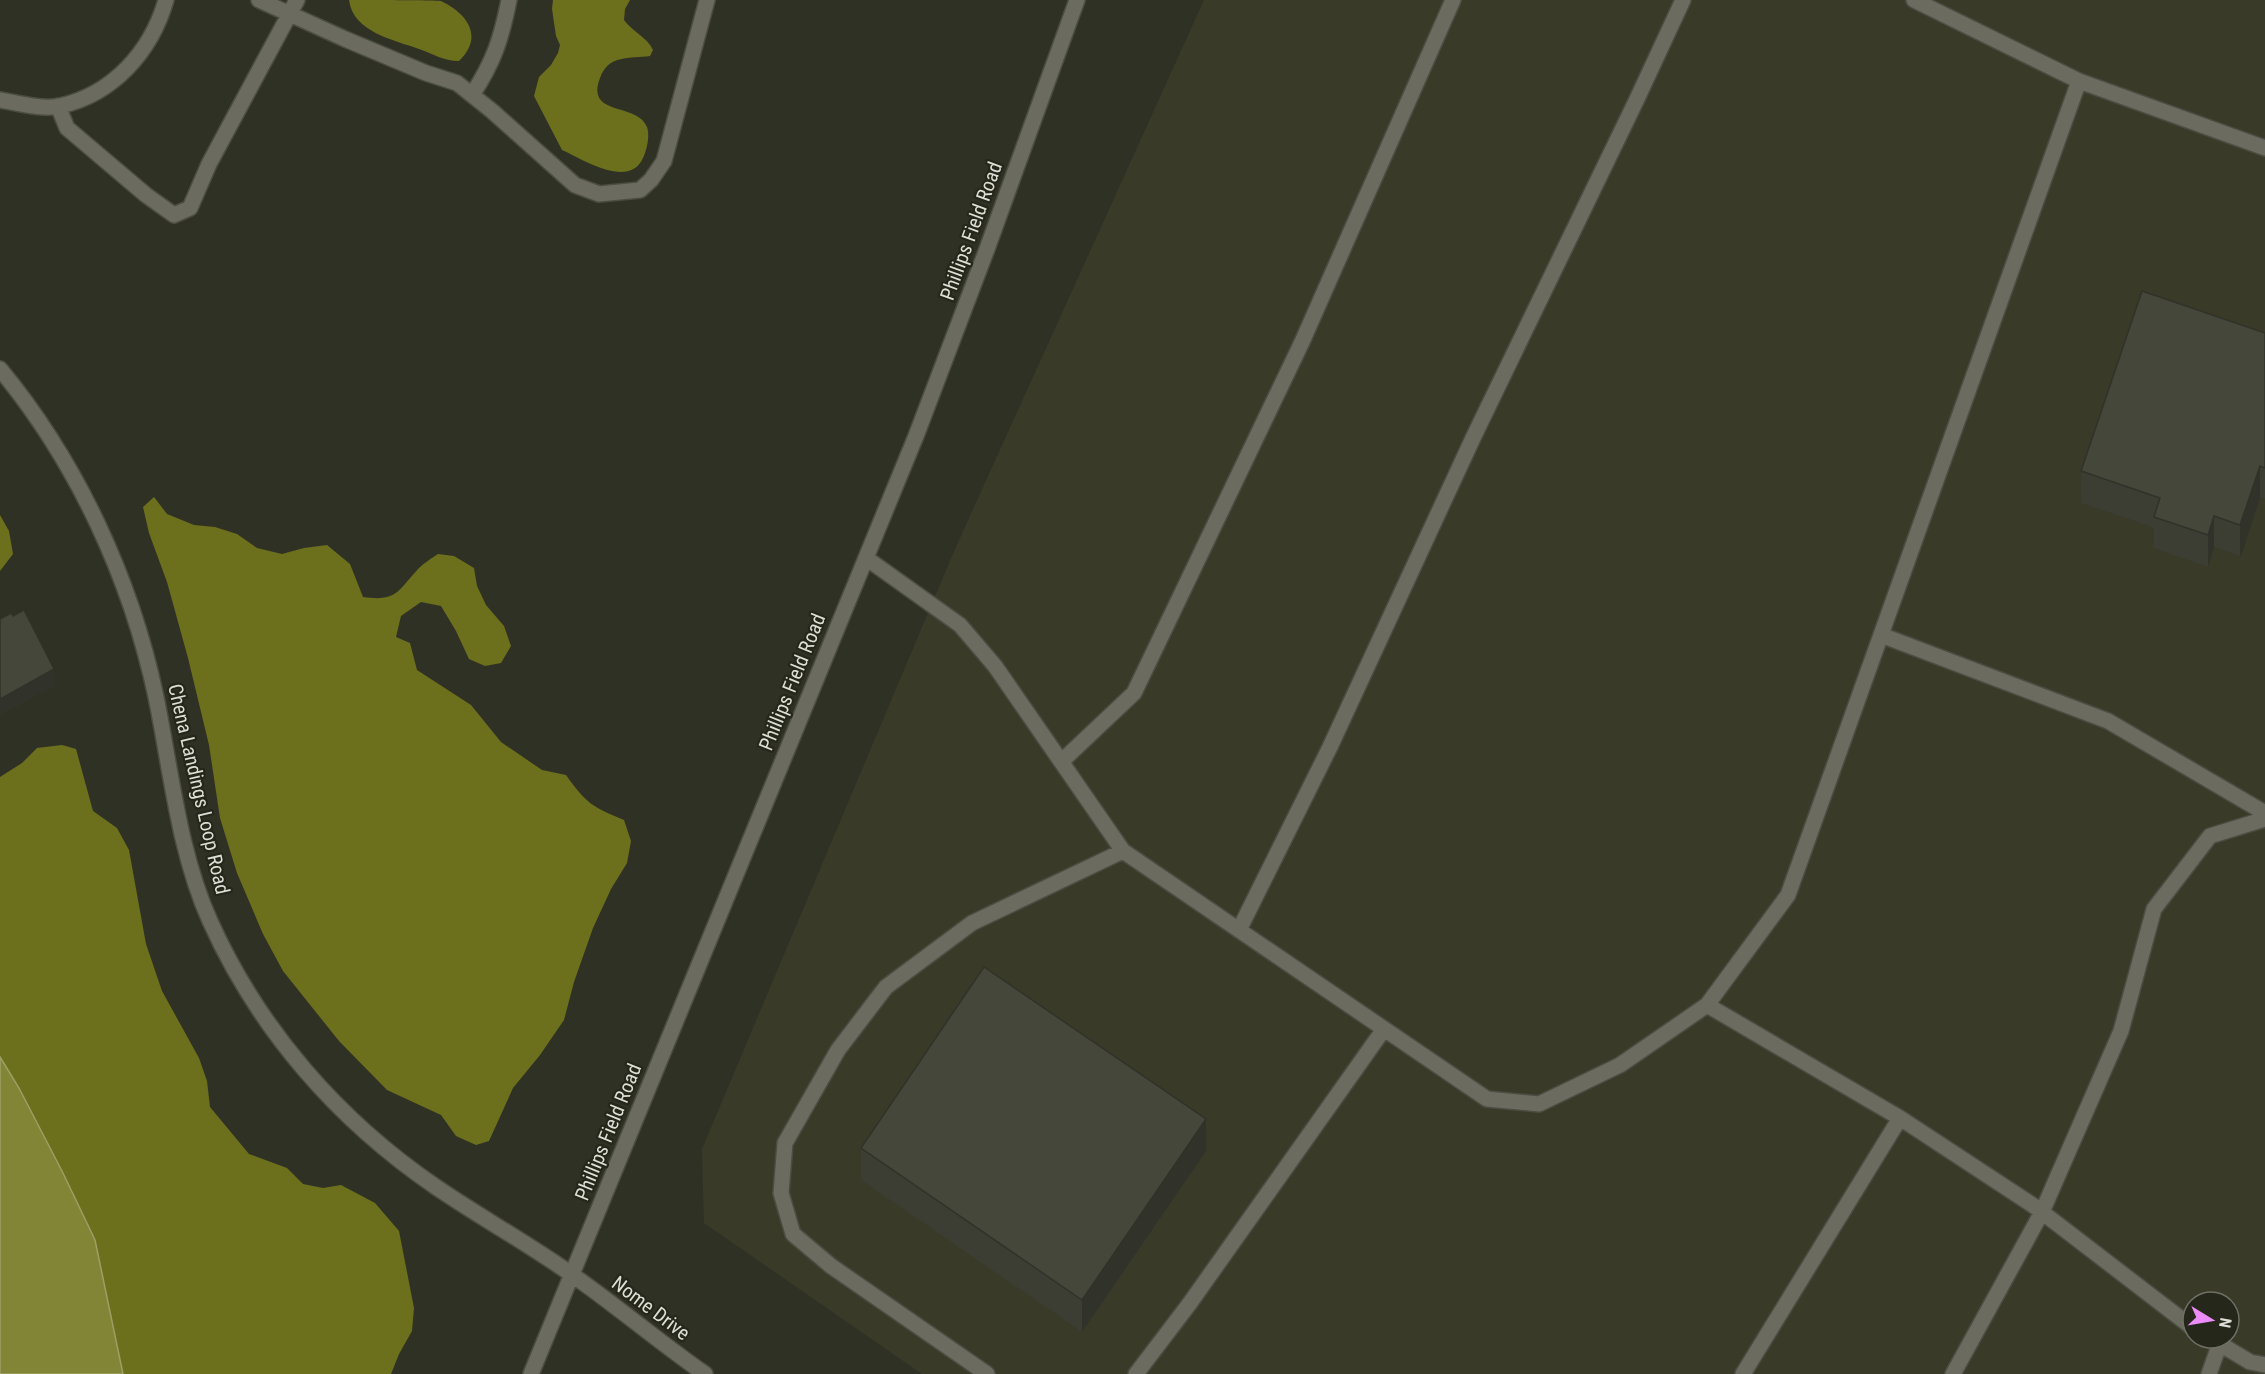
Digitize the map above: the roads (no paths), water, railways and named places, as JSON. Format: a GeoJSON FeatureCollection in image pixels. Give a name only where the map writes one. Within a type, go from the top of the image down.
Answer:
{"type":"FeatureCollection","features":[{"type":"Feature","properties":{"kind":"street"},"geometry":{"type":"LineString","coordinates":[[0,100],[58,106],[101,91],[135,62],[162,14],[166,0]]}},
{"type":"Feature","properties":{"kind":"street"},"geometry":{"type":"LineString","coordinates":[[259,0],[426,73],[457,83],[575,185],[599,194],[640,190],[651,180],[664,161],[708,0]]}},
{"type":"Feature","properties":{"kind":"street"},"geometry":{"type":"LineString","coordinates":[[58,106],[67,128],[146,195],[174,215],[190,208],[209,164],[297,0]]}},
{"type":"Feature","properties":{"kind":"street"},"geometry":{"type":"LineString","coordinates":[[472,95],[491,65],[503,31],[509,0]]}},
{"type":"Feature","properties":{"kind":"street","name":"Phillips Field Road"},"geometry":{"type":"LineString","coordinates":[[531,1374],[916,436],[987,249],[1077,0]]}},
{"type":"Feature","properties":{"kind":"street"},"geometry":{"type":"LineString","coordinates":[[1062,761],[1134,693],[1302,342],[1453,0]]}},
{"type":"Feature","properties":{"kind":"street"},"geometry":{"type":"LineString","coordinates":[[1239,930],[1330,747],[1473,438],[1683,0]]}},
{"type":"Feature","properties":{"kind":"street"},"geometry":{"type":"LineString","coordinates":[[1914,0],[2079,81],[2265,148]]}},
{"type":"Feature","properties":{"kind":"street"},"geometry":{"type":"LineString","coordinates":[[866,558],[960,625],[995,666],[1123,851],[1487,1099],[1539,1104],[1620,1065],[1707,1005],[1788,895],[2079,81]]}},
{"type":"Feature","properties":{"kind":"street","name":"Chena Landings Loop Road"},"geometry":{"type":"LineString","coordinates":[[0,369],[60,455],[88,507],[120,579],[148,662],[192,870],[209,919],[239,981],[306,1073],[375,1140],[435,1186],[572,1275]]}},
{"type":"Feature","properties":{"kind":"street"},"geometry":{"type":"LineString","coordinates":[[1881,635],[2108,721],[2265,813]]}},
{"type":"Feature","properties":{"kind":"street"},"geometry":{"type":"LineString","coordinates":[[1953,1374],[2042,1212],[2121,1031],[2154,909],[2210,836],[2265,819]]}},
{"type":"Feature","properties":{"kind":"street"},"geometry":{"type":"LineString","coordinates":[[987,1374],[831,1266],[793,1234],[781,1193],[785,1143],[838,1050],[886,987],[972,923],[1123,851]]}},
{"type":"Feature","properties":{"kind":"street"},"geometry":{"type":"LineString","coordinates":[[1707,1005],[1900,1118],[2042,1212],[2181,1319]]}},
{"type":"Feature","properties":{"kind":"street"},"geometry":{"type":"LineString","coordinates":[[1136,1374],[1190,1304],[1384,1029]]}},
{"type":"Feature","properties":{"kind":"street"},"geometry":{"type":"LineString","coordinates":[[1743,1374],[1900,1118]]}},
{"type":"Feature","properties":{"kind":"street","name":"Nome Drive"},"geometry":{"type":"LineString","coordinates":[[572,1275],[705,1374]]}},
{"type":"Feature","properties":{"kind":"street"},"geometry":{"type":"LineString","coordinates":[[2209,1374],[2213,1350]]}},
{"type":"Feature","properties":{"kind":"street"},"geometry":{"type":"LineString","coordinates":[[2230,1350],[2250,1362],[2265,1365]]}}]}
